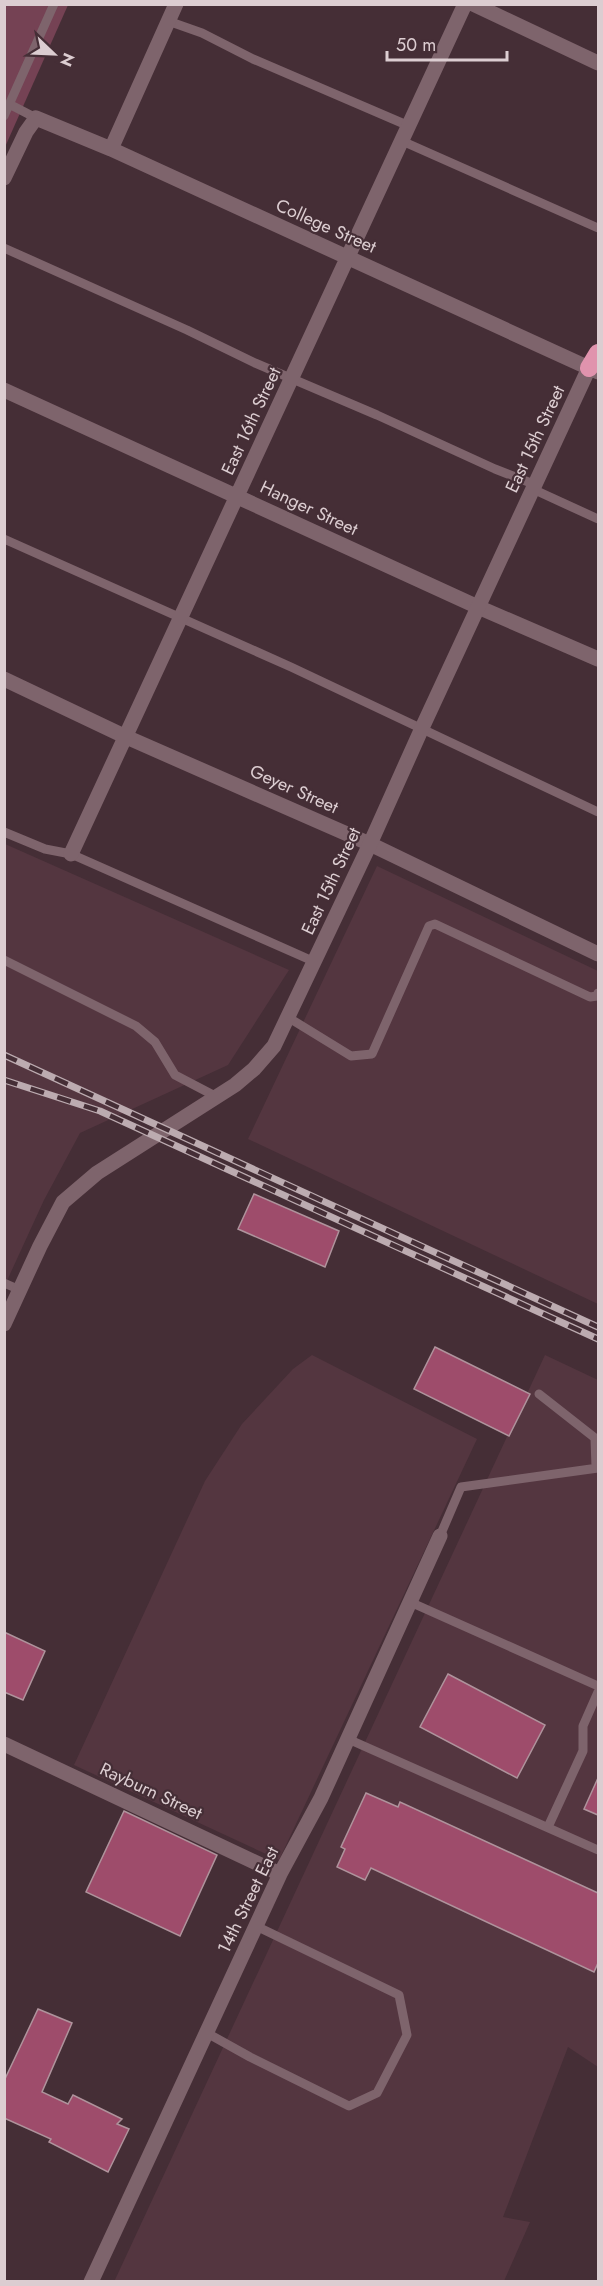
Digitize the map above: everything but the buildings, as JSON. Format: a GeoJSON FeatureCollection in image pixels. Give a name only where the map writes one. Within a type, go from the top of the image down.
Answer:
{"type":"FeatureCollection","features":[{"type":"Feature","properties":{"kind":"street"},"geometry":{"type":"LineString","coordinates":[[111,149],[176,4]]}},
{"type":"Feature","properties":{"kind":"street","name":"East 16th Street"},"geometry":{"type":"LineString","coordinates":[[71,854],[465,4]]}},
{"type":"Feature","properties":{"kind":"street"},"geometry":{"type":"LineString","coordinates":[[473,4],[598,63]]}},
{"type":"Feature","properties":{"kind":"street"},"geometry":{"type":"LineString","coordinates":[[4,178],[26,132],[36,118]]}},
{"type":"Feature","properties":{"kind":"street","name":"College Street"},"geometry":{"type":"LineString","coordinates":[[36,118],[111,149],[348,257],[595,364]]}},
{"type":"Feature","properties":{"kind":"street","name":"East 15th Street"},"geometry":{"type":"LineString","coordinates":[[4,1324],[63,1202],[97,1173],[235,1085],[265,1058],[289,1018],[534,487],[595,364]]}},
{"type":"Feature","properties":{"kind":"street","name":"Hanger Street"},"geometry":{"type":"LineString","coordinates":[[4,390],[478,607],[598,659]]}},
{"type":"Feature","properties":{"kind":"street","name":"Geyer Street"},"geometry":{"type":"LineString","coordinates":[[4,679],[124,736],[370,844],[598,954]]}},
{"type":"Feature","properties":{"kind":"street","name":"14th Street East"},"geometry":{"type":"LineString","coordinates":[[91,2282],[280,1874],[321,1798],[440,1536]]}},
{"type":"Feature","properties":{"kind":"street","name":"Rayburn Street"},"geometry":{"type":"LineString","coordinates":[[6,1750],[280,1874]]}},
{"type":"Feature","properties":{"kind":"lane"},"geometry":{"type":"LineString","coordinates":[[4,116],[11,105],[15,88],[54,4]]}},
{"type":"Feature","properties":{"kind":"lane"},"geometry":{"type":"LineString","coordinates":[[168,21],[202,33],[253,59],[409,126]]}},
{"type":"Feature","properties":{"kind":"lane"},"geometry":{"type":"LineString","coordinates":[[4,83],[15,88]]}},
{"type":"Feature","properties":{"kind":"lane"},"geometry":{"type":"LineString","coordinates":[[11,105],[36,118]]}},
{"type":"Feature","properties":{"kind":"lane"},"geometry":{"type":"LineString","coordinates":[[402,141],[598,228]]}},
{"type":"Feature","properties":{"kind":"lane"},"geometry":{"type":"LineString","coordinates":[[4,248],[292,379],[531,483],[537,491],[598,519]]}},
{"type":"Feature","properties":{"kind":"lane"},"geometry":{"type":"LineString","coordinates":[[4,539],[291,667],[598,812]]}},
{"type":"Feature","properties":{"kind":"lane"},"geometry":{"type":"LineString","coordinates":[[4,832],[45,849],[71,854],[315,962]]}},
{"type":"Feature","properties":{"kind":"lane"},"geometry":{"type":"LineString","coordinates":[[289,1018],[351,1056],[372,1054],[429,926],[435,924],[590,997],[597,996],[598,993]]}},
{"type":"Feature","properties":{"kind":"lane"},"geometry":{"type":"LineString","coordinates":[[4,960],[136,1026],[155,1042],[175,1075],[217,1097]]}},
{"type":"Feature","properties":{"kind":"lane"},"geometry":{"type":"LineString","coordinates":[[4,1283],[20,1290]]}},
{"type":"Feature","properties":{"kind":"lane"},"geometry":{"type":"LineString","coordinates":[[440,1536],[461,1487],[597,1468],[595,1438],[539,1394]]}},
{"type":"Feature","properties":{"kind":"lane"},"geometry":{"type":"LineString","coordinates":[[410,1602],[598,1686]]}},
{"type":"Feature","properties":{"kind":"lane"},"geometry":{"type":"LineString","coordinates":[[548,1827],[583,1751],[583,1726],[598,1692]]}},
{"type":"Feature","properties":{"kind":"lane"},"geometry":{"type":"LineString","coordinates":[[348,1739],[598,1850]]}},
{"type":"Feature","properties":{"kind":"lane"},"geometry":{"type":"LineString","coordinates":[[207,2033],[349,2106],[377,2093],[407,2035],[399,1995],[256,1926]]}},
{"type":"Feature","properties":{"kind":"shaded area"},"geometry":{"type":"Polygon","coordinates":[[[5,5],[68,5],[5,147],[5,5]]]}},
{"type":"Feature","properties":{"kind":"shaded area"},"geometry":{"type":"Polygon","coordinates":[[[5,844],[289,970],[228,1065],[80,1133],[44,1200],[5,1285],[5,844]]]}},
{"type":"Feature","properties":{"kind":"shaded area"},"geometry":{"type":"Polygon","coordinates":[[[377,866],[598,971],[598,1304],[248,1139],[377,866]]]}},
{"type":"Feature","properties":{"kind":"shaded area"},"geometry":{"type":"Polygon","coordinates":[[[312,1355],[477,1439],[279,1860],[74,1765],[205,1481],[242,1424],[293,1369],[312,1355]]]}},
{"type":"Feature","properties":{"kind":"shaded area"},"geometry":{"type":"Polygon","coordinates":[[[545,1355],[598,1380],[598,2067],[568,2047],[503,2217],[530,2222],[504,2281],[114,2282],[545,1355]]]}},
{"type":"Feature","properties":{"kind":"railway"},"geometry":{"type":"LineString","coordinates":[[4,1055],[598,1327]]}},
{"type":"Feature","properties":{"kind":"railway"},"geometry":{"type":"LineString","coordinates":[[4,1080],[100,1111],[598,1339]]}}]}
